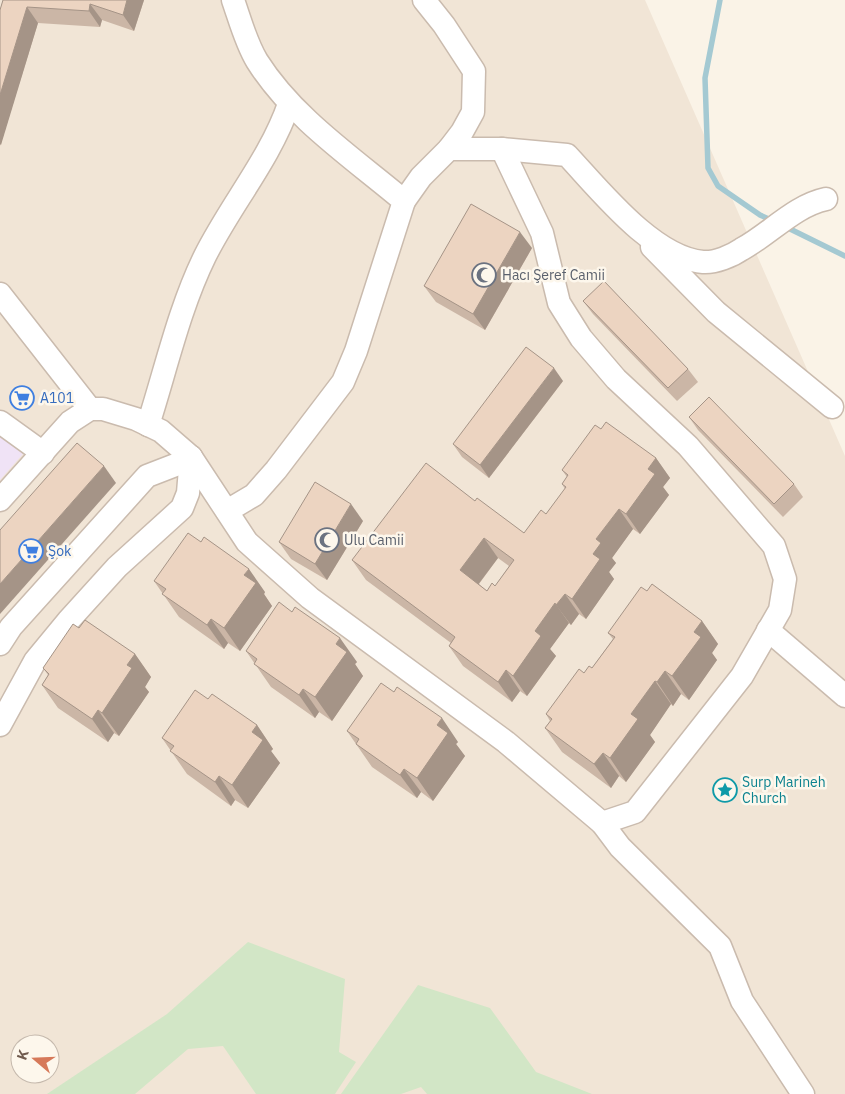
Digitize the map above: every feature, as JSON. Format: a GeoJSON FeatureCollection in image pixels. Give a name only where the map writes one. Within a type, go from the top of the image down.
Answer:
{"type":"FeatureCollection","features":[{"type":"Feature","properties":{"kind":"street"},"geometry":{"type":"LineString","coordinates":[[233,0],[243,30],[256,59],[290,104],[404,201]]}},
{"type":"Feature","properties":{"kind":"street"},"geometry":{"type":"LineString","coordinates":[[227,511],[254,495],[276,470],[343,382],[356,351],[404,201],[421,177],[449,149],[462,132],[473,112],[474,71],[444,25],[424,0]]}},
{"type":"Feature","properties":{"kind":"street"},"geometry":{"type":"LineString","coordinates":[[148,425],[192,285],[215,239],[260,165],[284,120],[290,104]]}},
{"type":"Feature","properties":{"kind":"street"},"geometry":{"type":"LineString","coordinates":[[449,149],[502,149],[568,155],[656,252],[716,312],[832,407]]}},
{"type":"Feature","properties":{"kind":"street"},"geometry":{"type":"LineString","coordinates":[[502,149],[542,233],[559,303],[582,338],[616,379],[688,446],[774,546],[785,579],[780,610],[742,676],[635,812],[602,823]]}},
{"type":"Feature","properties":{"kind":"street"},"geometry":{"type":"LineString","coordinates":[[628,220],[662,246],[690,259],[704,262],[724,258],[742,250],[818,200]]}},
{"type":"Feature","properties":{"kind":"street"},"geometry":{"type":"LineString","coordinates":[[0,294],[90,409]]}},
{"type":"Feature","properties":{"kind":"street"},"geometry":{"type":"LineString","coordinates":[[0,500],[70,422],[90,409],[104,409],[136,419],[160,431],[191,457],[247,542],[310,598],[506,742],[602,823],[620,847],[720,946],[742,1001],[802,1094]]}},
{"type":"Feature","properties":{"kind":"street"},"geometry":{"type":"LineString","coordinates":[[0,422],[43,453]]}},
{"type":"Feature","properties":{"kind":"street"},"geometry":{"type":"LineString","coordinates":[[0,644],[11,627],[147,476],[191,457]]}},
{"type":"Feature","properties":{"kind":"street"},"geometry":{"type":"LineString","coordinates":[[0,725],[36,662],[68,621],[123,561],[182,508],[188,493],[191,457]]}},
{"type":"Feature","properties":{"kind":"street"},"geometry":{"type":"LineString","coordinates":[[768,630],[845,696]]}},
{"type":"Feature","properties":{"kind":"shaded area"},"geometry":{"type":"Polygon","coordinates":[[[0,0],[645,0],[845,456],[845,1094],[0,1094],[0,0]]]}},
{"type":"Feature","properties":{"kind":"shaded area"},"geometry":{"type":"Polygon","coordinates":[[[0,436],[23,454],[0,480],[0,436]]]}},
{"type":"Feature","properties":{"kind":"green space"},"geometry":{"type":"Polygon","coordinates":[[[248,942],[345,979],[339,1052],[356,1062],[335,1094],[256,1094],[223,1046],[188,1049],[135,1094],[47,1094],[167,1014],[248,942]]]}},
{"type":"Feature","properties":{"kind":"green space"},"geometry":{"type":"Polygon","coordinates":[[[418,985],[490,1008],[536,1072],[592,1094],[427,1094],[421,1087],[401,1094],[341,1094],[418,985]]]}},
{"type":"Feature","properties":{"kind":"building"},"geometry":{"type":"Polygon","coordinates":[[[3,0],[127,0],[123,15],[90,4],[89,11],[27,7],[0,95],[0,10],[3,0]]]}},
{"type":"Feature","properties":{"kind":"building","name":"Hacı Şeref Camii"},"geometry":{"type":"Polygon","coordinates":[[[471,204],[520,232],[473,314],[424,286],[471,204]]]}},
{"type":"Feature","properties":{"kind":"building"},"geometry":{"type":"Polygon","coordinates":[[[604,281],[688,369],[668,388],[583,301],[604,281]]]}},
{"type":"Feature","properties":{"kind":"building"},"geometry":{"type":"Polygon","coordinates":[[[526,347],[554,368],[480,465],[453,444],[526,347]]]}},
{"type":"Feature","properties":{"kind":"building"},"geometry":{"type":"Polygon","coordinates":[[[709,397],[794,484],[774,504],[689,417],[709,397]]]}},
{"type":"Feature","properties":{"kind":"building"},"geometry":{"type":"Polygon","coordinates":[[[606,422],[656,458],[648,469],[655,474],[626,514],[619,509],[596,539],[601,543],[593,554],[600,559],[572,599],[565,594],[556,605],[555,603],[535,631],[541,636],[513,676],[506,670],[498,682],[449,646],[455,637],[352,560],[426,463],[475,501],[477,498],[524,533],[541,510],[546,514],[566,487],[562,484],[568,475],[562,470],[595,425],[601,429],[606,422]],[[484,538],[460,570],[487,591],[492,583],[495,586],[514,560],[484,538]]]}},
{"type":"Feature","properties":{"kind":"building"},"geometry":{"type":"Polygon","coordinates":[[[77,443],[104,466],[0,584],[0,530],[77,443]]]}},
{"type":"Feature","properties":{"kind":"building"},"geometry":{"type":"Polygon","coordinates":[[[315,482],[351,504],[315,564],[279,542],[315,482]]]}},
{"type":"Feature","properties":{"kind":"building"},"geometry":{"type":"Polygon","coordinates":[[[188,533],[201,542],[204,537],[249,569],[244,575],[256,583],[224,628],[211,619],[207,625],[162,594],[166,589],[154,581],[188,533]]]}},
{"type":"Feature","properties":{"kind":"building"},"geometry":{"type":"Polygon","coordinates":[[[652,584],[702,621],[694,632],[701,637],[672,676],[665,671],[657,682],[655,681],[631,714],[638,719],[610,758],[603,753],[594,764],[545,728],[552,719],[546,714],[579,669],[584,673],[589,666],[592,668],[615,637],[608,633],[641,587],[647,591],[652,584]]]}},
{"type":"Feature","properties":{"kind":"building"},"geometry":{"type":"Polygon","coordinates":[[[279,602],[292,612],[295,607],[340,638],[336,644],[347,652],[315,697],[303,689],[299,695],[254,664],[257,659],[246,651],[279,602]]]}},
{"type":"Feature","properties":{"kind":"building"},"geometry":{"type":"Polygon","coordinates":[[[85,620],[135,654],[127,665],[132,668],[102,713],[98,710],[92,719],[42,685],[49,674],[43,668],[73,624],[79,628],[85,620]]]}},
{"type":"Feature","properties":{"kind":"building"},"geometry":{"type":"Polygon","coordinates":[[[381,683],[394,692],[397,687],[442,718],[437,725],[448,733],[417,778],[404,769],[400,775],[356,744],[359,739],[347,731],[381,683]]]}},
{"type":"Feature","properties":{"kind":"building"},"geometry":{"type":"Polygon","coordinates":[[[195,690],[208,699],[212,694],[257,725],[252,732],[263,740],[232,785],[219,776],[215,782],[170,751],[174,746],[162,738],[195,690]]]}},
{"type":"Feature","properties":{"kind":"waterway"},"geometry":{"type":"LineString","coordinates":[[720,0],[705,78],[708,168],[718,186],[760,215],[773,221]]}},
{"type":"Feature","properties":{"kind":"waterway"},"geometry":{"type":"LineString","coordinates":[[784,226],[845,256]]}},
{"type":"Feature","properties":{"kind":"place","name":"Hacı Şeref Camii"},"geometry":{"type":"Point","coordinates":[484,275]}},
{"type":"Feature","properties":{"kind":"place","name":"A101"},"geometry":{"type":"Point","coordinates":[22,398]}},
{"type":"Feature","properties":{"kind":"place","name":"Ulu Camii"},"geometry":{"type":"Point","coordinates":[327,540]}},
{"type":"Feature","properties":{"kind":"place","name":"Şok"},"geometry":{"type":"Point","coordinates":[31,551]}},
{"type":"Feature","properties":{"kind":"place","name":"Surp Marineh Church"},"geometry":{"type":"Point","coordinates":[725,790]}}]}
